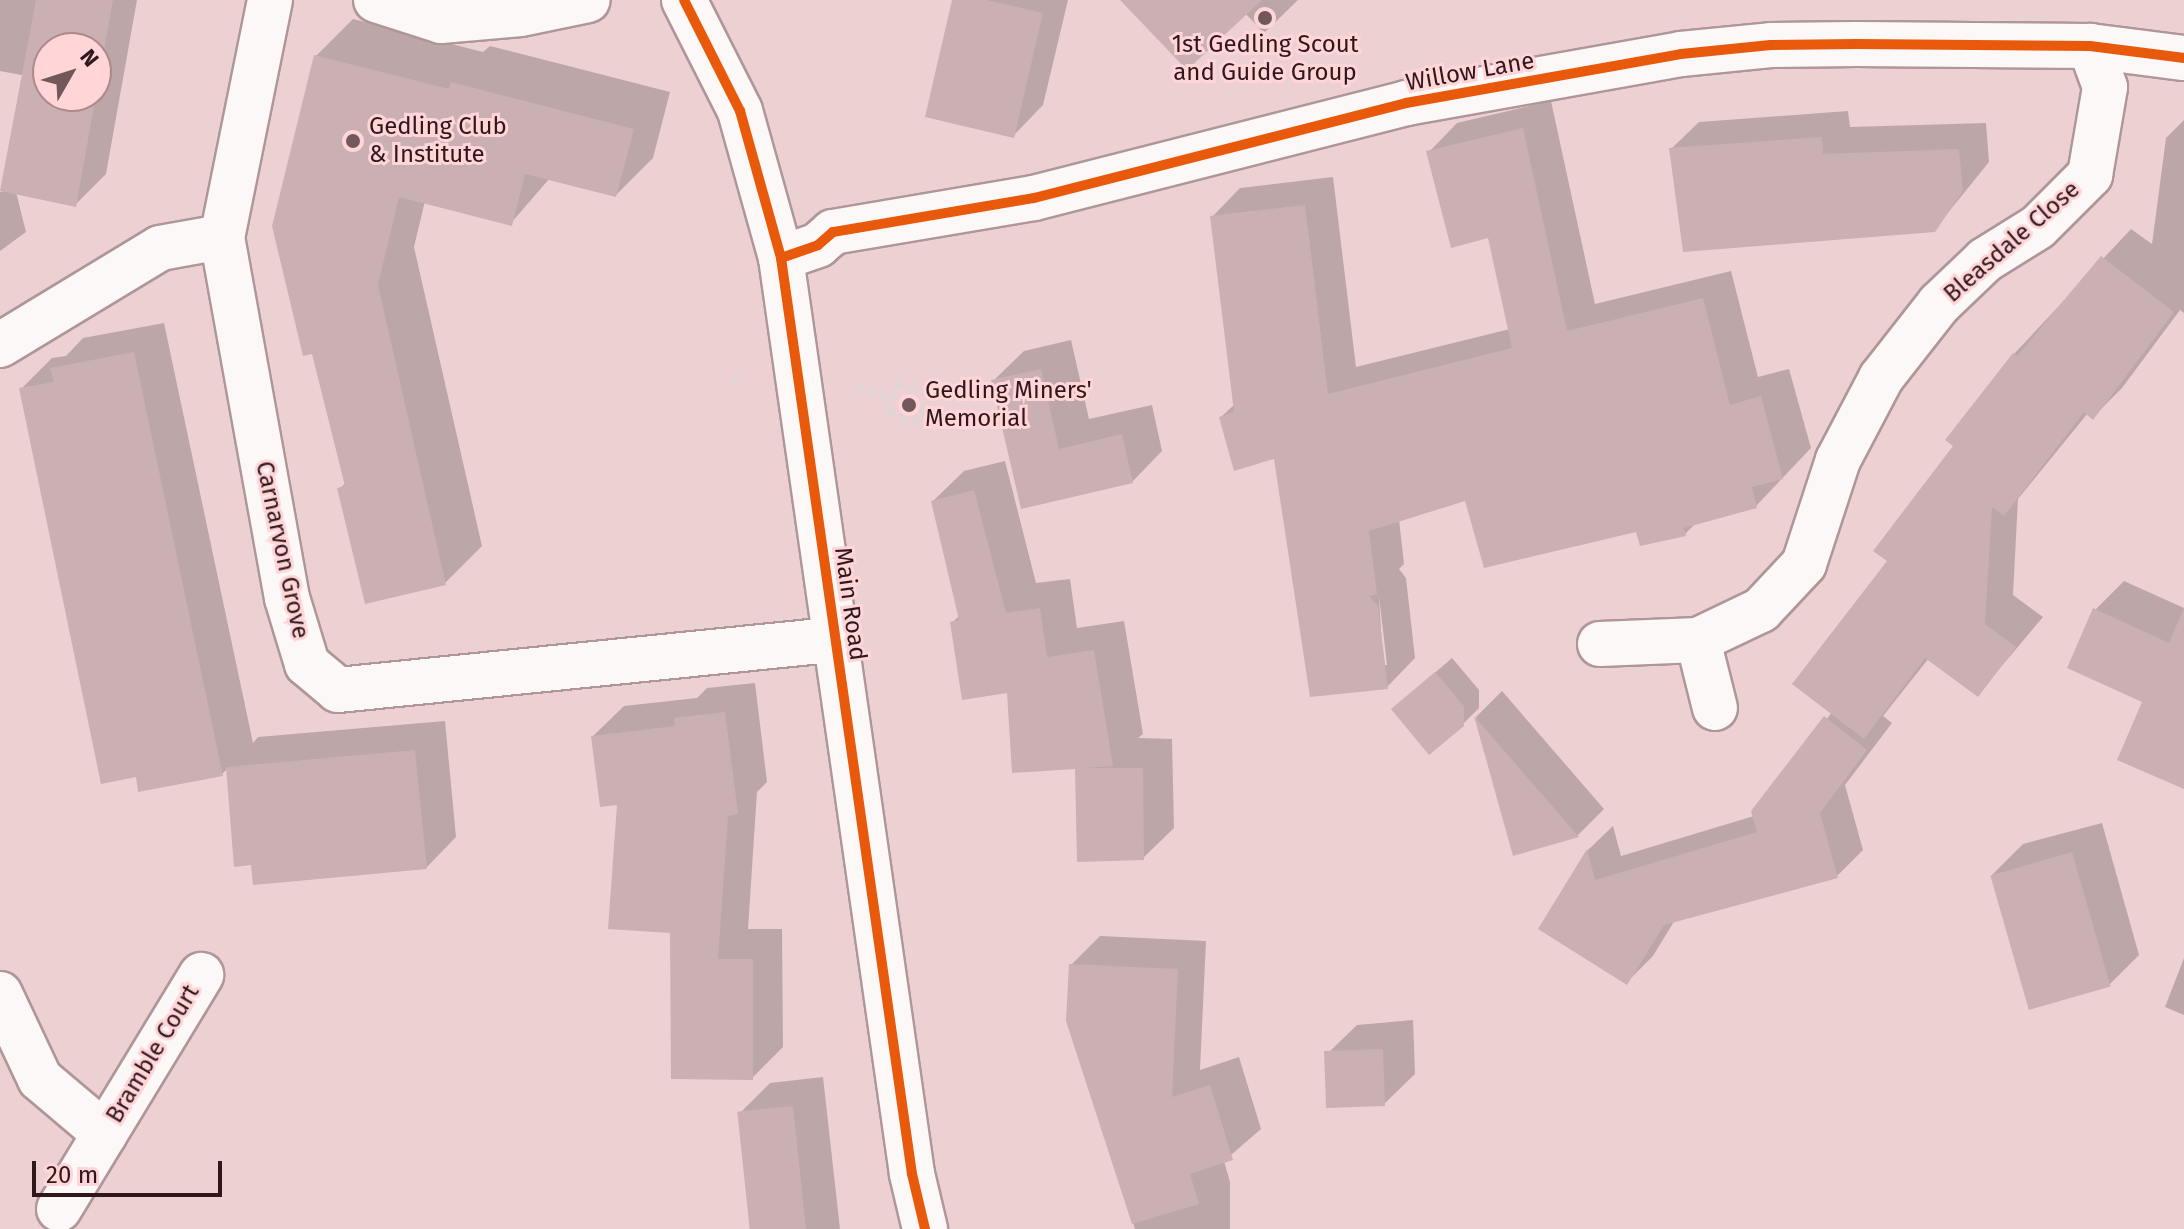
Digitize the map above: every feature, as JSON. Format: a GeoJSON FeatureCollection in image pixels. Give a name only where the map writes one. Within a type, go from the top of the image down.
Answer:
{"type":"FeatureCollection","features":[{"type":"Feature","properties":{"kind":"street","name":"Carnarvon Grove"},"geometry":{"type":"LineString","coordinates":[[270,0],[222,237],[287,598],[307,664],[338,690],[834,640]]}},
{"type":"Feature","properties":{"kind":"street"},"geometry":{"type":"LineString","coordinates":[[376,0],[441,21],[521,14],[588,0]]}},
{"type":"Feature","properties":{"kind":"street","name":"Main Road"},"geometry":{"type":"LineString","coordinates":[[684,0],[740,111],[781,258],[834,640],[925,1229]]}},
{"type":"Feature","properties":{"kind":"street","name":"Willow Lane"},"geometry":{"type":"LineString","coordinates":[[781,258],[818,245],[833,232],[1034,198],[1406,103],[1681,54],[1771,45],[2090,46],[2184,58]]}},
{"type":"Feature","properties":{"kind":"street","name":"Bleasdale Close"},"geometry":{"type":"LineString","coordinates":[[1600,644],[1698,640],[1761,610],[1804,564],[1845,446],[1881,378],[1939,304],[1985,260],[2038,227],[2090,175],[2105,87],[2090,46]]}},
{"type":"Feature","properties":{"kind":"street"},"geometry":{"type":"LineString","coordinates":[[0,345],[160,248],[222,237]]}},
{"type":"Feature","properties":{"kind":"street"},"geometry":{"type":"LineString","coordinates":[[1698,640],[1715,708]]}},
{"type":"Feature","properties":{"kind":"street","name":"Bramble Court"},"geometry":{"type":"LineString","coordinates":[[59,1209],[201,975]]}},
{"type":"Feature","properties":{"kind":"street","name":"Bramble Court"},"geometry":{"type":"LineString","coordinates":[[0,994],[40,1079],[105,1134]]}},
{"type":"Feature","properties":{"kind":"path"},"geometry":{"type":"LineString","coordinates":[[797,364],[892,399]]}},
{"type":"Feature","properties":{"kind":"path"},"geometry":{"type":"LineString","coordinates":[[897,383],[928,394],[918,422],[887,411],[892,399],[897,383]]}},
{"type":"Feature","properties":{"kind":"building"},"geometry":{"type":"Polygon","coordinates":[[[36,0],[113,0],[107,32],[32,32],[32,112],[93,112],[76,207],[0,191],[36,0]]]}},
{"type":"Feature","properties":{"kind":"building"},"geometry":{"type":"Polygon","coordinates":[[[952,0],[986,0],[1043,13],[1014,138],[925,117],[952,0]]]}},
{"type":"Feature","properties":{"kind":"building"},"geometry":{"type":"Polygon","coordinates":[[[1120,0],[1262,0],[1187,70],[1120,0]]]}},
{"type":"Feature","properties":{"kind":"building"},"geometry":{"type":"Polygon","coordinates":[[[314,55],[449,89],[451,82],[634,129],[616,197],[525,174],[512,226],[399,197],[378,285],[446,585],[365,604],[337,488],[345,486],[312,354],[303,356],[272,226],[314,55]]]}},
{"type":"Feature","properties":{"kind":"building"},"geometry":{"type":"Polygon","coordinates":[[[1523,128],[1567,331],[1703,298],[1730,405],[1761,396],[1783,479],[1752,487],[1757,508],[1684,528],[1686,536],[1640,546],[1636,532],[1484,568],[1465,501],[1369,531],[1377,594],[1369,596],[1378,606],[1388,689],[1310,697],[1274,459],[1234,471],[1219,417],[1234,412],[1210,216],[1305,205],[1328,394],[1512,348],[1488,238],[1451,248],[1426,151],[1523,128]]]}},
{"type":"Feature","properties":{"kind":"building"},"geometry":{"type":"Polygon","coordinates":[[[1822,137],[1823,154],[1959,149],[1963,191],[1935,232],[1683,252],[1669,148],[1822,137]]]}},
{"type":"Feature","properties":{"kind":"building"},"geometry":{"type":"Polygon","coordinates":[[[2101,256],[2174,312],[2093,420],[2084,412],[2004,516],[1992,507],[1985,624],[2016,647],[1978,697],[1925,658],[1864,739],[1792,684],[1887,561],[1873,551],[1953,446],[1945,440],[2013,353],[2017,356],[2101,256]]]}},
{"type":"Feature","properties":{"kind":"building"},"geometry":{"type":"Polygon","coordinates":[[[134,352],[223,776],[138,792],[136,777],[101,784],[19,388],[54,382],[50,368],[134,352]]]}},
{"type":"Feature","properties":{"kind":"building"},"geometry":{"type":"Polygon","coordinates":[[[1041,369],[1059,449],[1122,434],[1133,483],[1021,509],[991,380],[1041,369]]]}},
{"type":"Feature","properties":{"kind":"building"},"geometry":{"type":"Polygon","coordinates":[[[974,490],[1006,613],[1040,608],[1047,657],[1094,650],[1113,766],[1085,768],[1143,768],[1144,860],[1077,862],[1075,769],[1012,773],[1007,693],[962,700],[950,622],[959,620],[931,501],[974,490]]]}},
{"type":"Feature","properties":{"kind":"building"},"geometry":{"type":"Polygon","coordinates":[[[2093,608],[2169,643],[2184,608],[2184,789],[2117,760],[2142,702],[2067,668],[2093,608]]]}},
{"type":"Feature","properties":{"kind":"building"},"geometry":{"type":"Polygon","coordinates":[[[1435,672],[1464,706],[1464,726],[1429,755],[1391,709],[1435,672]]]}},
{"type":"Feature","properties":{"kind":"building"},"geometry":{"type":"Polygon","coordinates":[[[725,712],[738,814],[728,816],[718,959],[753,959],[753,1080],[671,1079],[670,933],[608,929],[617,805],[600,807],[591,736],[675,726],[674,718],[725,712]]]}},
{"type":"Feature","properties":{"kind":"building"},"geometry":{"type":"Polygon","coordinates":[[[1474,716],[1579,837],[1513,856],[1474,716]]]}},
{"type":"Feature","properties":{"kind":"building"},"geometry":{"type":"Polygon","coordinates":[[[1824,716],[1867,750],[1820,813],[1838,878],[1664,925],[1627,985],[1538,929],[1587,849],[1595,880],[1757,832],[1751,811],[1824,716]]]}},
{"type":"Feature","properties":{"kind":"building"},"geometry":{"type":"Polygon","coordinates":[[[415,750],[427,869],[253,885],[251,865],[234,867],[226,767],[415,750]]]}},
{"type":"Feature","properties":{"kind":"building"},"geometry":{"type":"Polygon","coordinates":[[[2072,852],[2111,987],[2029,1010],[1990,875],[2072,852]]]}},
{"type":"Feature","properties":{"kind":"building"},"geometry":{"type":"Polygon","coordinates":[[[1069,964],[1178,969],[1172,1097],[1210,1085],[1233,1160],[1190,1174],[1199,1204],[1132,1224],[1066,1021],[1069,964]]]}},
{"type":"Feature","properties":{"kind":"building"},"geometry":{"type":"Polygon","coordinates":[[[1383,1049],[1385,1106],[1326,1108],[1324,1051],[1383,1049]]]}},
{"type":"Feature","properties":{"kind":"building"},"geometry":{"type":"Polygon","coordinates":[[[793,1106],[806,1229],[750,1229],[737,1112],[793,1106]]]}},
{"type":"Feature","properties":{"kind":"cycle path"},"geometry":{"type":"LineString","coordinates":[[684,0],[740,111],[781,258],[912,1174],[925,1229]]}},
{"type":"Feature","properties":{"kind":"cycle path"},"geometry":{"type":"LineString","coordinates":[[781,258],[818,245],[833,232],[1034,198],[1406,103],[1681,54],[1771,45],[1857,44],[2090,46],[2184,58]]}},
{"type":"Feature","properties":{"kind":"place","name":"1st Gedling Scout and Guide Group"},"geometry":{"type":"Point","coordinates":[1265,18]}},
{"type":"Feature","properties":{"kind":"place","name":"Gedling Club & Institute"},"geometry":{"type":"Point","coordinates":[353,141]}},
{"type":"Feature","properties":{"kind":"place","name":"Gedling Miners' Memorial"},"geometry":{"type":"Point","coordinates":[909,405]}}]}
